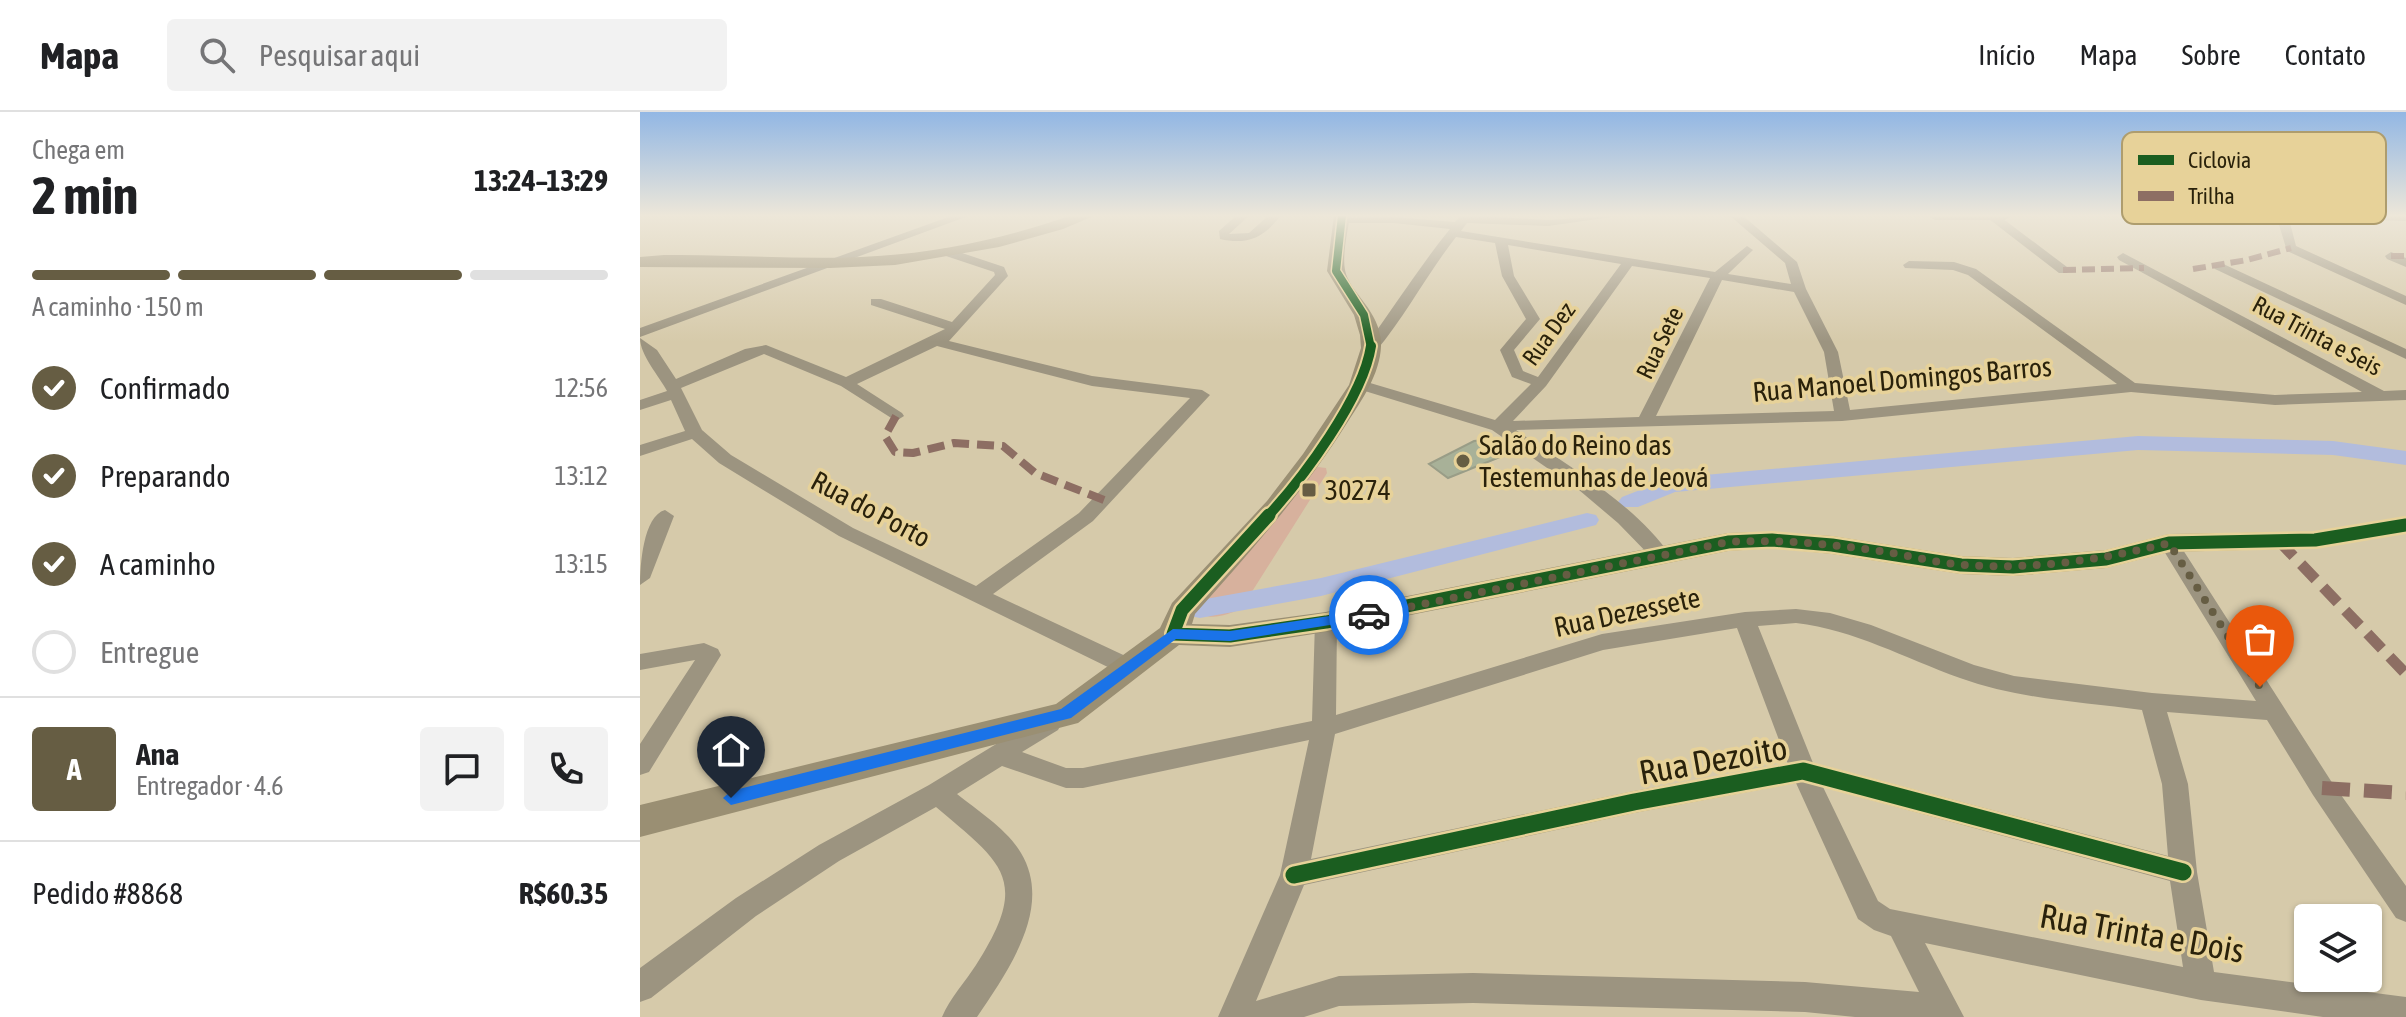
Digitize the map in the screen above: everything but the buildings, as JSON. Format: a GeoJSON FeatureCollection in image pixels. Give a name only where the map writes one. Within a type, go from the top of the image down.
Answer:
{"type":"FeatureCollection","features":[{"type":"Feature","properties":{"kind":"street"},"geometry":{"type":"LineString","coordinates":[[640,333],[848,257]]}},
{"type":"Feature","properties":{"kind":"street"},"geometry":{"type":"LineString","coordinates":[[640,262],[719,258],[832,263],[892,257]]}},
{"type":"Feature","properties":{"kind":"street"},"geometry":{"type":"LineString","coordinates":[[846,383],[937,342],[955,328],[1003,273],[961,257]]}},
{"type":"Feature","properties":{"kind":"street"},"geometry":{"type":"LineString","coordinates":[[1338,257],[1336,271],[1364,315],[1371,348]]}},
{"type":"Feature","properties":{"kind":"street"},"geometry":{"type":"LineString","coordinates":[[640,987],[746,907],[829,853],[938,793],[1066,714],[1126,666],[1173,634],[1182,610],[1222,562],[1276,507],[1313,458],[1360,385],[1371,348],[1390,325],[1434,257]]}},
{"type":"Feature","properties":{"kind":"street"},"geometry":{"type":"LineString","coordinates":[[1504,257],[1508,276],[1533,319],[1507,350],[1517,374],[1541,383]]}},
{"type":"Feature","properties":{"kind":"street"},"geometry":{"type":"LineString","coordinates":[[1604,257],[1799,289]]}},
{"type":"Feature","properties":{"kind":"street","name":"Rua Sete"},"geometry":{"type":"LineString","coordinates":[[1646,420],[1718,276],[1739,257]]}},
{"type":"Feature","properties":{"kind":"street"},"geometry":{"type":"LineString","coordinates":[[1785,257],[1791,262],[1799,289],[1831,352],[1842,400],[1842,416]]}},
{"type":"Feature","properties":{"kind":"street"},"geometry":{"type":"LineString","coordinates":[[2048,257],[2063,270]]}},
{"type":"Feature","properties":{"kind":"street","name":"Rua Trinta e Seis"},"geometry":{"type":"LineString","coordinates":[[2123,257],[2406,409]]}},
{"type":"Feature","properties":{"kind":"street"},"geometry":{"type":"LineString","coordinates":[[2311,257],[2406,301]]}},
{"type":"Feature","properties":{"kind":"street","name":"Rua Dez"},"geometry":{"type":"LineString","coordinates":[[1498,426],[1541,383],[1629,261]]}},
{"type":"Feature","properties":{"kind":"street"},"geometry":{"type":"LineString","coordinates":[[1909,265],[1954,266],[1972,272],[2131,387]]}},
{"type":"Feature","properties":{"kind":"street"},"geometry":{"type":"LineString","coordinates":[[2219,266],[2406,355]]}},
{"type":"Feature","properties":{"kind":"street"},"geometry":{"type":"LineString","coordinates":[[876,302],[955,328]]}},
{"type":"Feature","properties":{"kind":"street","name":"Rua do Porto"},"geometry":{"type":"LineString","coordinates":[[640,342],[652,353],[695,433],[725,459],[846,532],[1126,666]]}},
{"type":"Feature","properties":{"kind":"street"},"geometry":{"type":"LineString","coordinates":[[937,342],[1092,381],[1202,395],[1086,517],[978,594]]}},
{"type":"Feature","properties":{"kind":"street"},"geometry":{"type":"LineString","coordinates":[[640,405],[750,352],[766,349],[846,383],[896,416]]}},
{"type":"Feature","properties":{"kind":"street","name":"Rua Manoel Domingos Barros"},"geometry":{"type":"LineString","coordinates":[[1360,385],[1498,426],[1568,427],[1646,420],[1842,416],[2131,387],[2275,400],[2406,395]]}},
{"type":"Feature","properties":{"kind":"street"},"geometry":{"type":"LineString","coordinates":[[1498,426],[1585,486],[1625,519],[1661,556]]}},
{"type":"Feature","properties":{"kind":"street"},"geometry":{"type":"LineString","coordinates":[[640,451],[695,433]]}},
{"type":"Feature","properties":{"kind":"street"},"geometry":{"type":"LineString","coordinates":[[640,578],[665,516]]}},
{"type":"Feature","properties":{"kind":"street"},"geometry":{"type":"LineString","coordinates":[[1173,634],[1230,636],[1326,622],[1728,542],[1772,540],[1881,551],[1961,565],[2013,567],[2106,559],[2169,543],[2315,540],[2406,525]]}},
{"type":"Feature","properties":{"kind":"street"},"geometry":{"type":"LineString","coordinates":[[2169,543],[2322,788],[2406,909]]}},
{"type":"Feature","properties":{"kind":"street","name":"Rua Dezessete"},"geometry":{"type":"LineString","coordinates":[[998,754],[1066,778],[1083,778],[1324,728],[1602,642],[1745,619],[1796,616],[1830,620],[1863,630],[1990,679],[2152,702],[2275,712]]}},
{"type":"Feature","properties":{"kind":"street"},"geometry":{"type":"LineString","coordinates":[[1745,619],[1803,771]]}},
{"type":"Feature","properties":{"kind":"street"},"geometry":{"type":"LineString","coordinates":[[1234,1017],[1294,875],[1324,728],[1326,622]]}},
{"type":"Feature","properties":{"kind":"street"},"geometry":{"type":"LineString","coordinates":[[640,662],[709,652],[710,655],[640,765]]}},
{"type":"Feature","properties":{"kind":"street"},"geometry":{"type":"LineString","coordinates":[[2152,702],[2175,784],[2183,872],[2201,985]]}},
{"type":"Feature","properties":{"kind":"street"},"geometry":{"type":"LineString","coordinates":[[640,821],[1066,714]]}},
{"type":"Feature","properties":{"kind":"street","name":"Rua Dezoito"},"geometry":{"type":"LineString","coordinates":[[1294,875],[1634,802],[1803,771],[2183,872]]}},
{"type":"Feature","properties":{"kind":"street","name":"Rua Trinta e Dois"},"geometry":{"type":"LineString","coordinates":[[1803,771],[1868,910],[1884,921],[2201,985],[2406,1013]]}},
{"type":"Feature","properties":{"kind":"street"},"geometry":{"type":"LineString","coordinates":[[938,793],[1010,858],[1020,878],[1019,900],[1012,927],[996,960],[958,1017]]}},
{"type":"Feature","properties":{"kind":"street"},"geometry":{"type":"LineString","coordinates":[[1901,926],[1946,1014]]}},
{"type":"Feature","properties":{"kind":"street"},"geometry":{"type":"LineString","coordinates":[[1254,1017],[1339,991],[1473,988],[1805,997],[1946,1014]]}},
{"type":"Feature","properties":{"kind":"shaded area"},"geometry":{"type":"Polygon","coordinates":[[[1326,468],[1327,473],[1241,609],[1216,617],[1199,612],[1195,607],[1311,470],[1326,468]]]}},
{"type":"Feature","properties":{"kind":"waterway"},"geometry":{"type":"LineString","coordinates":[[1630,502],[1671,485],[2138,443],[2333,448],[2406,458]]}},
{"type":"Feature","properties":{"kind":"waterway"},"geometry":{"type":"LineString","coordinates":[[1200,609],[1321,587],[1587,520]]}},
{"type":"Feature","properties":{"kind":"marked path"},"geometry":{"type":"LineString","coordinates":[[2193,269],[2257,257]]}},
{"type":"Feature","properties":{"kind":"marked path"},"geometry":{"type":"LineString","coordinates":[[2063,270],[2144,268]]}},
{"type":"Feature","properties":{"kind":"marked path"},"geometry":{"type":"LineString","coordinates":[[896,416],[885,436],[895,452],[913,453],[954,443],[1003,446],[1012,457],[1035,473],[1104,500]]}},
{"type":"Feature","properties":{"kind":"marked path"},"geometry":{"type":"LineString","coordinates":[[2279,541],[2406,674]]}},
{"type":"Feature","properties":{"kind":"marked path"},"geometry":{"type":"LineString","coordinates":[[2322,788],[2406,793]]}},
{"type":"Feature","properties":{"kind":"cycle path"},"geometry":{"type":"LineString","coordinates":[[1337,257],[1336,271],[1364,315],[1370,335],[1371,348],[1360,385],[1313,458],[1276,507],[1182,610],[1173,634],[1230,636],[1326,622],[1728,542],[1772,540],[1832,545],[1961,565],[2013,567],[2106,559],[2169,543],[2315,540],[2406,525]]}},
{"type":"Feature","properties":{"kind":"cycle path"},"geometry":{"type":"LineString","coordinates":[[1294,875],[1634,802],[1803,771],[2183,872]]}},
{"type":"Feature","properties":{"kind":"way so far"},"geometry":{"type":"LineString","coordinates":[[1369,615],[1728,542],[1772,540],[1832,545],[1961,565],[2013,567],[2106,559],[2169,543],[2260,687]]}},
{"type":"Feature","properties":{"kind":"place","name":"Salão do Reino das Testemunhas de Jeová"},"geometry":{"type":"Point","coordinates":[1463,461]}},
{"type":"Feature","properties":{"kind":"place","name":"30274"},"geometry":{"type":"Point","coordinates":[1309,490]}},
{"type":"Feature","properties":{"kind":"route"},"geometry":{"type":"LineString","coordinates":[[731,798],[1066,714],[1126,666],[1173,634],[1230,636],[1369,615]]}}]}
